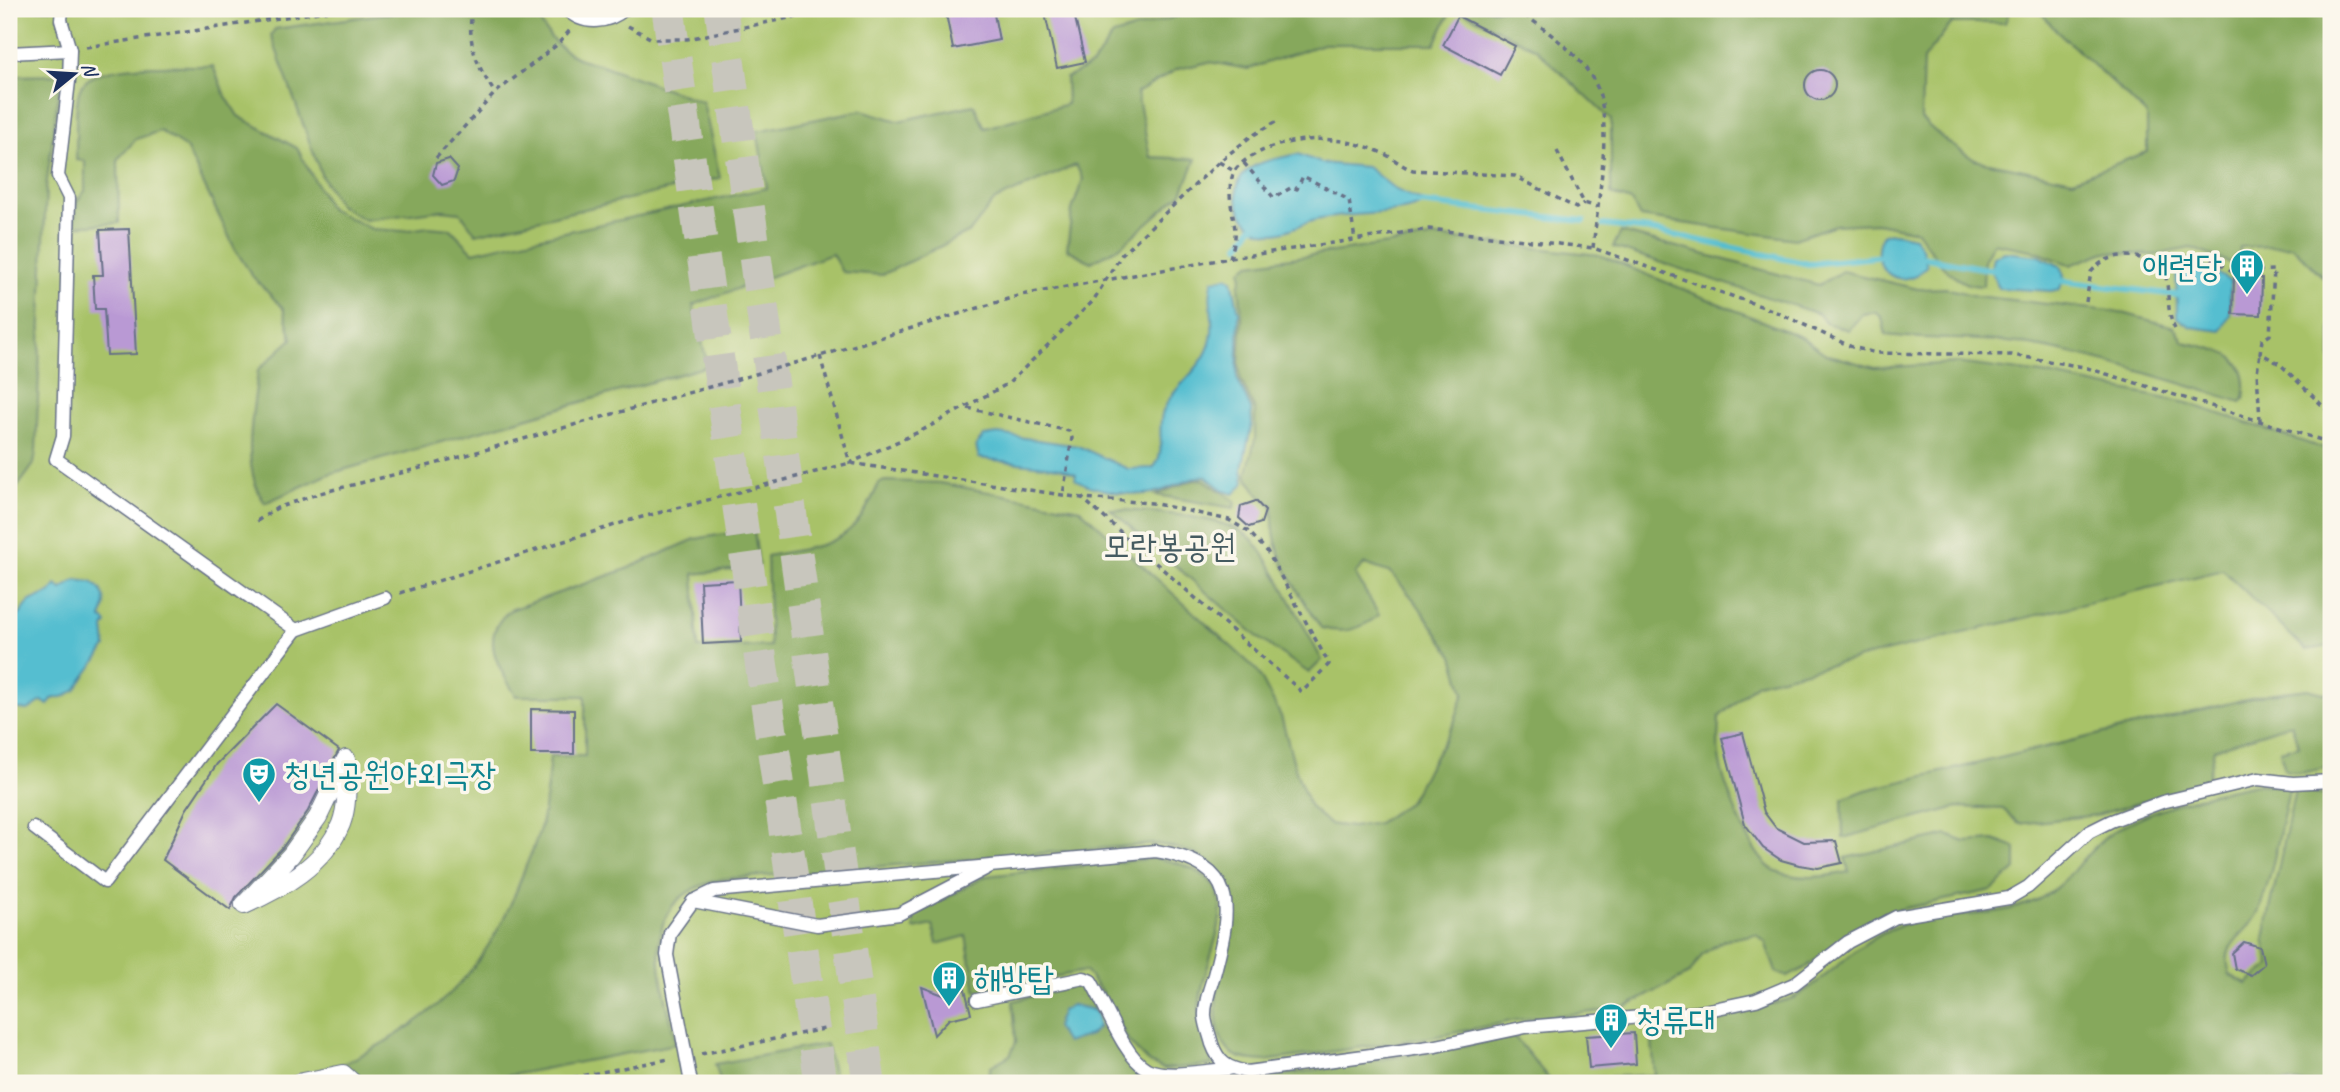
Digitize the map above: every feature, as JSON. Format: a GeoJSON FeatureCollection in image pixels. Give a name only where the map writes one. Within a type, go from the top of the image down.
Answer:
{"type":"FeatureCollection","features":[{"type":"Feature","properties":{"kind":"street"},"geometry":{"type":"LineString","coordinates":[[346,759],[347,794],[341,824],[324,849],[305,872],[271,893],[244,905],[291,855],[318,817],[346,759]]}},
{"type":"Feature","properties":{"kind":"street"},"geometry":{"type":"LineString","coordinates":[[299,1083],[343,1074],[353,1083]]}},
{"type":"Feature","properties":{"kind":"lane"},"geometry":{"type":"LineString","coordinates":[[62,9],[61,20],[70,50],[58,176],[69,198],[63,436],[56,459],[296,630]]}},
{"type":"Feature","properties":{"kind":"lane"},"geometry":{"type":"LineString","coordinates":[[566,9],[580,18],[593,21],[614,19],[625,9]]}},
{"type":"Feature","properties":{"kind":"lane"},"geometry":{"type":"LineString","coordinates":[[9,53],[70,50]]}},
{"type":"Feature","properties":{"kind":"lane"},"geometry":{"type":"LineString","coordinates":[[34,828],[104,882],[296,630],[385,598]]}},
{"type":"Feature","properties":{"kind":"lane"},"geometry":{"type":"LineString","coordinates":[[977,1000],[1084,978],[1091,981],[1134,1058],[1147,1069],[1169,1073],[1283,1069],[1436,1046],[1526,1027],[1699,1012],[1756,1000],[1794,984],[1848,942],[1896,917],[2009,898],[2028,887],[2061,860],[2089,832],[2162,802],[2258,779],[2292,783],[2331,781]]}},
{"type":"Feature","properties":{"kind":"lane"},"geometry":{"type":"LineString","coordinates":[[691,1083],[667,955],[670,933],[693,901],[714,891],[1156,851],[1182,855],[1202,864],[1216,878],[1227,908],[1226,928],[1205,1017],[1217,1057],[1229,1069]]}},
{"type":"Feature","properties":{"kind":"lane"},"geometry":{"type":"LineString","coordinates":[[693,901],[817,925],[833,924],[912,909],[993,864]]}},
{"type":"Feature","properties":{"kind":"path"},"geometry":{"type":"LineString","coordinates":[[70,50],[339,9]]}},
{"type":"Feature","properties":{"kind":"path"},"geometry":{"type":"LineString","coordinates":[[472,9],[471,49],[476,65],[495,93]]}},
{"type":"Feature","properties":{"kind":"path"},"geometry":{"type":"LineString","coordinates":[[614,19],[652,39],[687,39],[832,9]]}},
{"type":"Feature","properties":{"kind":"path"},"geometry":{"type":"LineString","coordinates":[[1517,9],[1567,48],[1597,87],[1603,121],[1593,248]]}},
{"type":"Feature","properties":{"kind":"path"},"geometry":{"type":"LineString","coordinates":[[436,158],[495,93],[558,44],[580,18]]}},
{"type":"Feature","properties":{"kind":"path"},"geometry":{"type":"LineString","coordinates":[[385,598],[631,520],[850,463],[966,408],[1009,383],[1039,356],[1093,301],[1122,254],[1219,162],[1250,137],[1279,120]]}},
{"type":"Feature","properties":{"kind":"path"},"geometry":{"type":"LineString","coordinates":[[1234,171],[1279,144],[1311,138],[1381,152],[1401,166],[1413,170],[1515,176],[1576,208],[1584,203]]}},
{"type":"Feature","properties":{"kind":"path"},"geometry":{"type":"LineString","coordinates":[[1557,150],[1584,203],[1597,207]]}},
{"type":"Feature","properties":{"kind":"path"},"geometry":{"type":"LineString","coordinates":[[1219,162],[1234,171]]}},
{"type":"Feature","properties":{"kind":"path"},"geometry":{"type":"LineString","coordinates":[[1245,165],[1274,198],[1292,187],[1297,188],[1303,176],[1349,201],[1355,240]]}},
{"type":"Feature","properties":{"kind":"path"},"geometry":{"type":"LineString","coordinates":[[1230,258],[1236,233],[1230,193],[1234,171]]}},
{"type":"Feature","properties":{"kind":"path"},"geometry":{"type":"LineString","coordinates":[[257,521],[277,508],[320,493],[413,470],[820,356],[1021,295],[1103,283],[1230,258],[1429,229],[1593,248],[1772,310],[1852,347],[1876,353],[2012,355],[2084,366],[2331,443]]}},
{"type":"Feature","properties":{"kind":"path"},"geometry":{"type":"LineString","coordinates":[[2086,302],[2091,272],[2111,256],[2126,255],[2162,266],[2168,277],[2168,316],[2175,328]]}},
{"type":"Feature","properties":{"kind":"path"},"geometry":{"type":"LineString","coordinates":[[2162,266],[2174,257],[2193,255],[2218,260],[2233,272],[2274,270],[2270,335],[2262,340],[2257,372],[2259,420]]}},
{"type":"Feature","properties":{"kind":"path"},"geometry":{"type":"LineString","coordinates":[[2260,354],[2280,364],[2331,414]]}},
{"type":"Feature","properties":{"kind":"path"},"geometry":{"type":"LineString","coordinates":[[820,356],[850,463]]}},
{"type":"Feature","properties":{"kind":"path"},"geometry":{"type":"LineString","coordinates":[[966,408],[1065,428],[1072,438],[1063,495]]}},
{"type":"Feature","properties":{"kind":"path"},"geometry":{"type":"LineString","coordinates":[[850,463],[1082,498],[1152,503],[1229,520],[1250,531],[1267,551],[1329,664],[1301,692],[1082,498]]}},
{"type":"Feature","properties":{"kind":"path"},"geometry":{"type":"LineString","coordinates":[[708,1053],[824,1029]]}},
{"type":"Feature","properties":{"kind":"path"},"geometry":{"type":"LineString","coordinates":[[544,1083],[680,1058]]}},
{"type":"Feature","properties":{"kind":"green space","name":"모란봉공원"},"geometry":{"type":"Polygon","coordinates":[[[10,9],[2331,9],[2331,1083],[9,1083],[10,9]]]}},
{"type":"Feature","properties":{"kind":"green space"},"geometry":{"type":"Polygon","coordinates":[[[418,9],[536,9],[551,38],[578,58],[703,102],[720,178],[476,234],[460,212],[442,210],[365,220],[339,205],[322,177],[271,35],[275,29],[418,9]]]}},
{"type":"Feature","properties":{"kind":"green space"},"geometry":{"type":"Polygon","coordinates":[[[1201,9],[1452,9],[1435,44],[1323,44],[1248,69],[1209,62],[1178,69],[1137,93],[1150,157],[1196,159],[1182,193],[1120,247],[1091,262],[1067,249],[1072,210],[1083,179],[1076,165],[995,200],[970,232],[882,275],[842,272],[832,254],[693,305],[708,366],[329,474],[265,503],[252,473],[250,456],[258,370],[292,339],[283,308],[253,277],[235,249],[186,148],[160,131],[136,139],[118,159],[119,223],[74,226],[77,201],[85,191],[85,161],[76,160],[78,95],[88,79],[120,69],[213,66],[224,93],[238,116],[297,148],[330,209],[372,229],[451,229],[473,252],[767,188],[757,131],[862,110],[898,121],[974,105],[985,128],[1067,104],[1066,78],[1093,64],[1113,35],[1201,9]]]}},
{"type":"Feature","properties":{"kind":"green space"},"geometry":{"type":"Polygon","coordinates":[[[1457,9],[2010,9],[2005,23],[1952,23],[1923,59],[1921,119],[1946,141],[1975,160],[2073,180],[2147,152],[2147,115],[2053,27],[2038,9],[2331,9],[2331,285],[2292,246],[2240,247],[2239,266],[2191,248],[2155,255],[2105,252],[2071,265],[2031,250],[1993,243],[1984,261],[1983,286],[1972,285],[1961,281],[1944,268],[1917,231],[1877,223],[1835,225],[1795,239],[1640,217],[1631,201],[1611,194],[1611,120],[1536,49],[1457,9]]]}},
{"type":"Feature","properties":{"kind":"green space"},"geometry":{"type":"Polygon","coordinates":[[[61,75],[46,188],[36,452],[34,464],[9,499],[9,81],[11,76],[61,75]]]}},
{"type":"Feature","properties":{"kind":"green space"},"geometry":{"type":"Polygon","coordinates":[[[1621,232],[1819,285],[1842,271],[1918,289],[1946,288],[1976,296],[2119,312],[2175,327],[2184,342],[2221,352],[2238,363],[2245,383],[2244,399],[2241,402],[2160,377],[2052,349],[1990,340],[1886,335],[1882,318],[1876,312],[1862,314],[1849,330],[1825,323],[1819,314],[1613,247],[1621,232]]]}},
{"type":"Feature","properties":{"kind":"green space"},"geometry":{"type":"Polygon","coordinates":[[[1437,237],[1599,255],[1801,337],[1826,354],[1875,368],[1957,363],[2043,374],[2187,403],[2331,451],[2331,646],[2306,650],[2223,570],[1757,683],[1719,717],[1718,750],[1725,782],[1739,818],[1756,851],[1774,870],[1802,877],[1849,872],[1845,858],[1948,835],[1965,842],[1994,840],[2016,848],[2016,869],[1992,890],[1887,912],[1865,922],[1805,968],[1788,977],[1776,972],[1765,942],[1756,934],[1724,940],[1703,954],[1689,974],[1622,1009],[1517,1020],[1434,1037],[1265,1061],[1246,1059],[1229,1051],[1221,1037],[1217,1021],[1218,982],[1234,909],[1229,893],[1216,870],[1207,862],[1185,851],[1156,844],[723,879],[693,889],[674,904],[663,922],[659,944],[660,968],[676,1044],[469,1083],[353,1083],[333,1069],[399,1033],[427,1014],[473,968],[509,908],[537,839],[550,756],[585,756],[585,696],[516,696],[494,652],[493,641],[500,620],[510,610],[624,570],[695,539],[754,529],[759,567],[694,574],[698,648],[770,646],[767,556],[807,549],[836,539],[859,520],[879,483],[885,481],[940,483],[1080,509],[1257,670],[1281,716],[1296,771],[1310,807],[1329,824],[1352,827],[1378,823],[1409,802],[1454,723],[1464,693],[1453,656],[1415,601],[1391,573],[1365,564],[1355,574],[1379,615],[1358,627],[1337,631],[1321,628],[1294,585],[1275,540],[1273,506],[1259,495],[1246,476],[1255,439],[1255,411],[1240,378],[1242,315],[1239,286],[1241,270],[1250,264],[1437,237]]]}},
{"type":"Feature","properties":{"kind":"green space"},"geometry":{"type":"Polygon","coordinates":[[[1203,479],[1235,501],[1234,508],[1156,495],[1189,481],[1203,479]]]}},
{"type":"Feature","properties":{"kind":"green space"},"geometry":{"type":"Polygon","coordinates":[[[1110,509],[1200,518],[1218,522],[1247,535],[1276,574],[1322,660],[1309,673],[1260,639],[1110,509]]]}},
{"type":"Feature","properties":{"kind":"green space"},"geometry":{"type":"Polygon","coordinates":[[[2308,689],[2331,695],[2331,767],[2301,773],[2285,770],[2280,751],[2299,746],[2291,724],[2214,749],[2207,783],[2097,815],[2019,824],[2003,809],[1958,807],[1843,838],[1842,799],[1866,790],[2268,694],[2308,689]]]}},
{"type":"Feature","properties":{"kind":"green space"},"geometry":{"type":"Polygon","coordinates":[[[2256,784],[2290,787],[2273,864],[2259,910],[2231,946],[2228,954],[2230,975],[2247,984],[2270,966],[2264,938],[2295,789],[2331,797],[2331,1083],[971,1083],[989,1075],[991,1066],[1010,1055],[1016,1042],[1013,1001],[1077,985],[1088,989],[1095,1001],[1093,1010],[1072,1005],[1058,1021],[1090,1035],[1098,1027],[1105,1029],[1124,1059],[1138,1072],[1163,1078],[1285,1075],[1515,1037],[1549,1079],[1655,1075],[1652,1043],[1668,1033],[1702,1020],[1793,998],[1870,940],[1898,926],[1932,918],[2001,911],[2035,901],[2064,880],[2106,837],[2138,818],[2178,803],[2256,784]]]}},
{"type":"Feature","properties":{"kind":"green space"},"geometry":{"type":"Polygon","coordinates":[[[1155,858],[1190,867],[1210,881],[1219,898],[1220,918],[1202,989],[1199,1014],[1212,1065],[1164,1069],[1149,1063],[1129,1042],[1102,992],[1085,971],[976,991],[966,936],[937,944],[933,925],[914,929],[914,916],[918,913],[986,876],[1155,858]]]}},
{"type":"Feature","properties":{"kind":"green space"},"geometry":{"type":"Polygon","coordinates":[[[826,1044],[836,1083],[721,1083],[715,1064],[826,1044]]]}},
{"type":"Feature","properties":{"kind":"water"},"geometry":{"type":"Polygon","coordinates":[[[1298,154],[1321,163],[1367,167],[1396,190],[1427,203],[1400,210],[1316,220],[1277,233],[1256,228],[1248,222],[1239,206],[1237,187],[1241,179],[1258,164],[1298,154]]]}},
{"type":"Feature","properties":{"kind":"water"},"geometry":{"type":"Polygon","coordinates":[[[1895,233],[1914,237],[1922,248],[1927,266],[1916,275],[1896,277],[1887,273],[1881,265],[1878,256],[1883,234],[1895,233]]]}},
{"type":"Feature","properties":{"kind":"water"},"geometry":{"type":"Polygon","coordinates":[[[2004,252],[2039,256],[2060,266],[2064,276],[2060,289],[2051,291],[1998,288],[1991,269],[1993,257],[2004,252]]]}},
{"type":"Feature","properties":{"kind":"water"},"geometry":{"type":"Polygon","coordinates":[[[2193,260],[2230,281],[2230,315],[2221,331],[2191,327],[2177,317],[2176,263],[2193,260]]]}},
{"type":"Feature","properties":{"kind":"water"},"geometry":{"type":"Polygon","coordinates":[[[1227,277],[1232,280],[1239,312],[1237,378],[1251,409],[1252,424],[1242,468],[1244,483],[1234,494],[1224,491],[1205,476],[1153,493],[1119,493],[1082,483],[1075,479],[1076,474],[1060,468],[979,458],[976,445],[984,436],[998,434],[1078,446],[1128,469],[1153,468],[1159,456],[1163,411],[1208,350],[1212,332],[1210,294],[1213,280],[1227,277]]]}},
{"type":"Feature","properties":{"kind":"water"},"geometry":{"type":"Polygon","coordinates":[[[76,580],[92,582],[103,594],[105,607],[101,618],[107,623],[104,628],[106,647],[75,690],[66,696],[52,699],[48,705],[42,701],[28,710],[11,708],[9,629],[30,601],[51,592],[56,585],[62,589],[76,580]]]}},
{"type":"Feature","properties":{"kind":"water"},"geometry":{"type":"Polygon","coordinates":[[[1072,1005],[1093,1010],[1097,1014],[1098,1027],[1090,1035],[1066,1043],[1056,1027],[1062,1011],[1072,1005]]]}},
{"type":"Feature","properties":{"kind":"building"},"geometry":{"type":"Polygon","coordinates":[[[945,9],[993,9],[999,40],[953,49],[945,9]]]}},
{"type":"Feature","properties":{"kind":"building"},"geometry":{"type":"Polygon","coordinates":[[[1044,9],[1073,9],[1085,62],[1057,68],[1044,9]]]}},
{"type":"Feature","properties":{"kind":"building"},"geometry":{"type":"Polygon","coordinates":[[[1458,16],[1515,46],[1500,75],[1443,45],[1458,16]]]}},
{"type":"Feature","properties":{"kind":"building"},"geometry":{"type":"Polygon","coordinates":[[[1820,70],[1831,74],[1835,85],[1831,96],[1820,100],[1809,96],[1805,85],[1809,74],[1820,70]]]}},
{"type":"Feature","properties":{"kind":"building"},"geometry":{"type":"Polygon","coordinates":[[[449,159],[458,169],[454,181],[442,185],[433,175],[436,163],[449,159]]]}},
{"type":"Feature","properties":{"kind":"building"},"geometry":{"type":"Polygon","coordinates":[[[129,229],[136,354],[107,355],[104,309],[95,309],[93,275],[103,275],[100,230],[129,229]]]}},
{"type":"Feature","properties":{"kind":"building","name":"애련당"},"geometry":{"type":"Polygon","coordinates":[[[2234,276],[2262,278],[2261,315],[2233,314],[2234,276]]]}},
{"type":"Feature","properties":{"kind":"building"},"geometry":{"type":"Polygon","coordinates":[[[1256,501],[1265,511],[1261,523],[1249,527],[1239,518],[1241,506],[1256,501]]]}},
{"type":"Feature","properties":{"kind":"building"},"geometry":{"type":"Polygon","coordinates":[[[738,580],[741,642],[703,644],[700,582],[738,580]]]}},
{"type":"Feature","properties":{"kind":"building"},"geometry":{"type":"Polygon","coordinates":[[[276,704],[339,750],[308,811],[282,848],[236,897],[230,910],[163,860],[186,810],[217,764],[276,704]]]}},
{"type":"Feature","properties":{"kind":"building"},"geometry":{"type":"Polygon","coordinates":[[[531,709],[574,710],[574,754],[531,754],[531,709]]]}},
{"type":"Feature","properties":{"kind":"building"},"geometry":{"type":"Polygon","coordinates":[[[1743,733],[1764,812],[1776,828],[1804,842],[1836,841],[1842,863],[1818,868],[1799,865],[1781,860],[1763,848],[1745,824],[1722,738],[1743,733]]]}},
{"type":"Feature","properties":{"kind":"building"},"geometry":{"type":"Polygon","coordinates":[[[2244,942],[2260,947],[2264,964],[2251,975],[2235,969],[2232,953],[2244,942]]]}},
{"type":"Feature","properties":{"kind":"building","name":"해방탑"},"geometry":{"type":"Polygon","coordinates":[[[922,987],[943,995],[965,989],[971,1014],[949,1019],[934,1035],[922,987]]]}},
{"type":"Feature","properties":{"kind":"building","name":"청류대"},"geometry":{"type":"Polygon","coordinates":[[[1634,1033],[1636,1064],[1589,1068],[1586,1036],[1634,1033]]]}},
{"type":"Feature","properties":{"kind":"waterway"},"geometry":{"type":"LineString","coordinates":[[1419,203],[1584,221]]}},
{"type":"Feature","properties":{"kind":"waterway"},"geometry":{"type":"LineString","coordinates":[[1240,245],[1252,227],[1258,225]]}},
{"type":"Feature","properties":{"kind":"waterway"},"geometry":{"type":"LineString","coordinates":[[1603,225],[1650,230],[1809,264],[1884,256]]}},
{"type":"Feature","properties":{"kind":"waterway"},"geometry":{"type":"LineString","coordinates":[[1916,256],[1998,271]]}},
{"type":"Feature","properties":{"kind":"waterway"},"geometry":{"type":"LineString","coordinates":[[2054,280],[2177,295]]}},
{"type":"Feature","properties":{"kind":"tunnel"},"geometry":{"type":"LineString","coordinates":[[668,9],[821,1083]]}},
{"type":"Feature","properties":{"kind":"tunnel"},"geometry":{"type":"LineString","coordinates":[[721,9],[869,1083]]}},
{"type":"Feature","properties":{"kind":"place","name":"애련당"},"geometry":{"type":"Point","coordinates":[2247,296]}},
{"type":"Feature","properties":{"kind":"place","name":"청년공원야외극장"},"geometry":{"type":"Point","coordinates":[259,804]}},
{"type":"Feature","properties":{"kind":"place","name":"해방탑"},"geometry":{"type":"Point","coordinates":[949,1008]}},
{"type":"Feature","properties":{"kind":"place","name":"청류대"},"geometry":{"type":"Point","coordinates":[1611,1050]}}]}
